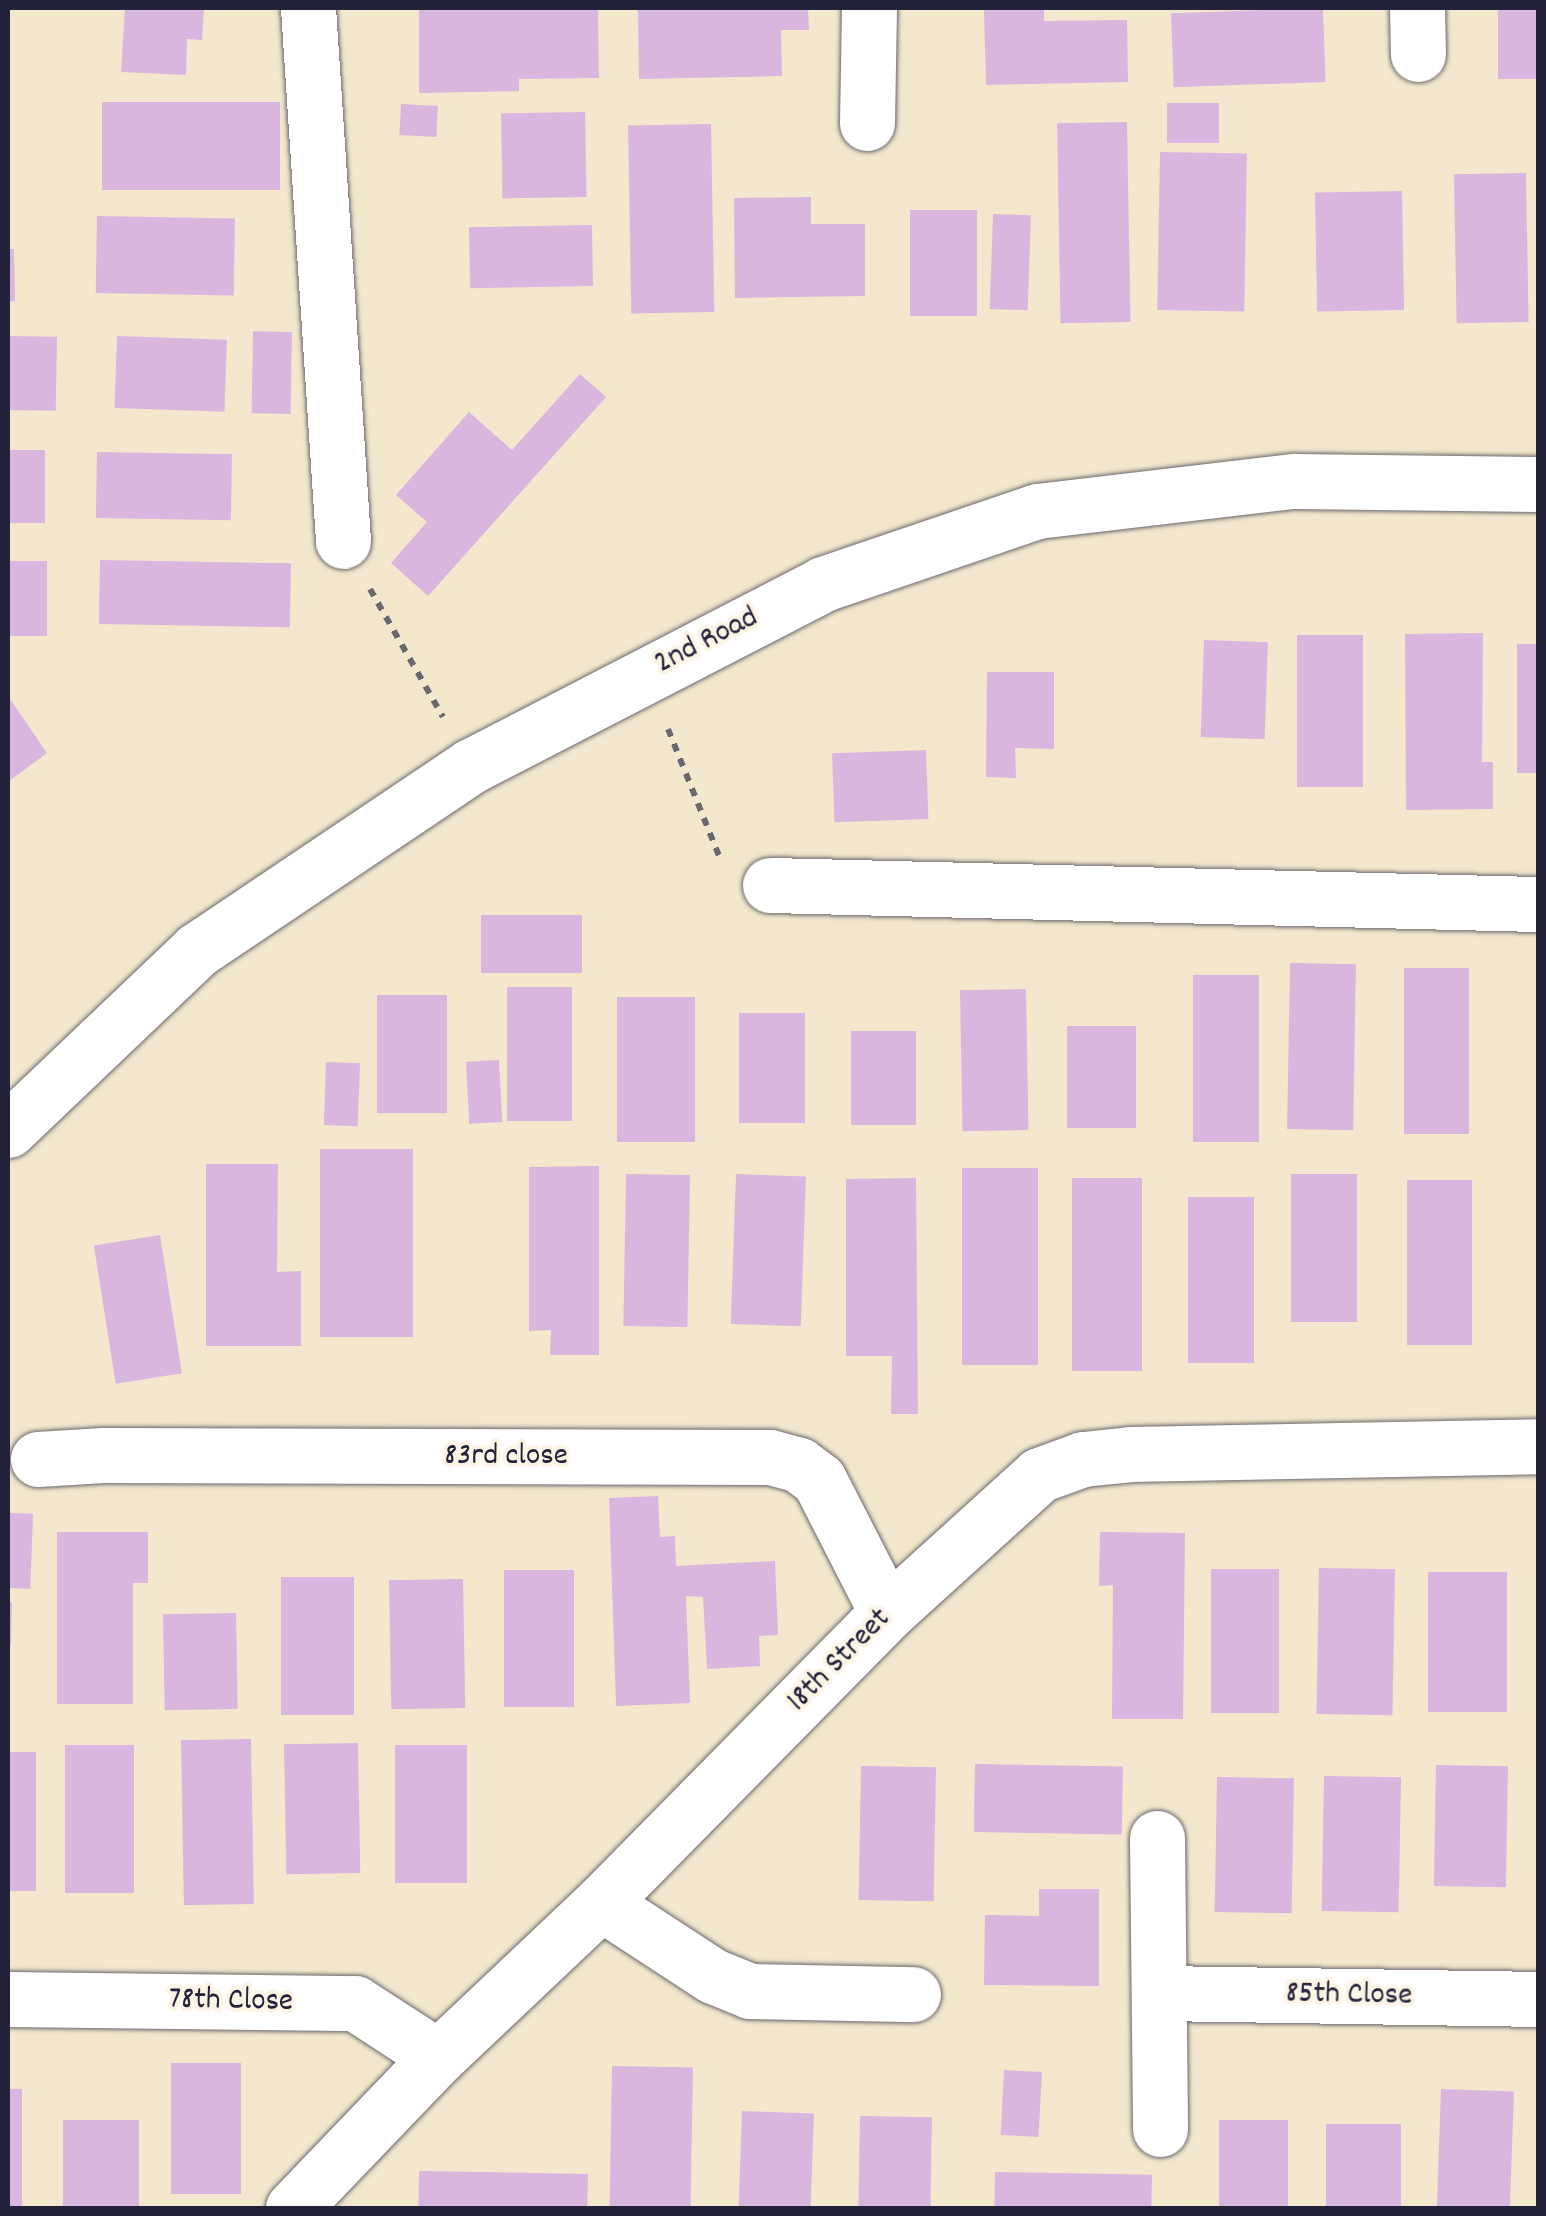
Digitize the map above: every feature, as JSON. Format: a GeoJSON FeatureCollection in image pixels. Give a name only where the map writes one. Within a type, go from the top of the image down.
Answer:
{"type":"FeatureCollection","features":[{"type":"Feature","properties":{"kind":"street"},"geometry":{"type":"LineString","coordinates":[[308,8],[343,542]]}},
{"type":"Feature","properties":{"kind":"street"},"geometry":{"type":"LineString","coordinates":[[866,123],[869,8]]}},
{"type":"Feature","properties":{"kind":"street","name":"2nd Road"},"geometry":{"type":"LineString","coordinates":[[8,1130],[197,950],[471,766],[822,584],[1037,511],[1294,481],[1538,484]]}},
{"type":"Feature","properties":{"kind":"street"},"geometry":{"type":"LineString","coordinates":[[770,885],[1538,904]]}},
{"type":"Feature","properties":{"kind":"street","name":"18th Street"},"geometry":{"type":"LineString","coordinates":[[293,2208],[438,2058],[601,1903],[887,1613],[1038,1476],[1083,1459],[1131,1454],[1538,1446]]}},
{"type":"Feature","properties":{"kind":"street","name":"83rd close"},"geometry":{"type":"LineString","coordinates":[[38,1459],[770,1458],[798,1464],[819,1480],[887,1613]]}},
{"type":"Feature","properties":{"kind":"street"},"geometry":{"type":"LineString","coordinates":[[1157,1838],[1160,2129]]}},
{"type":"Feature","properties":{"kind":"street"},"geometry":{"type":"LineString","coordinates":[[601,1903],[713,1976],[750,1991],[914,1994]]}},
{"type":"Feature","properties":{"kind":"street","name":"85th Close"},"geometry":{"type":"LineString","coordinates":[[1160,1993],[1538,1998]]}},
{"type":"Feature","properties":{"kind":"street","name":"78th Close"},"geometry":{"type":"LineString","coordinates":[[8,2000],[355,2003],[438,2058]]}},
{"type":"Feature","properties":{"kind":"path"},"geometry":{"type":"LineString","coordinates":[[343,542],[471,766]]}},
{"type":"Feature","properties":{"kind":"path"},"geometry":{"type":"LineString","coordinates":[[646,672],[716,851],[740,878],[770,885]]}},
{"type":"Feature","properties":{"kind":"building"},"geometry":{"type":"Polygon","coordinates":[[[125,8],[204,8],[202,40],[187,39],[186,75],[121,72],[125,8]]]}},
{"type":"Feature","properties":{"kind":"building"},"geometry":{"type":"Polygon","coordinates":[[[419,8],[598,8],[599,78],[519,79],[519,91],[419,93],[419,8]]]}},
{"type":"Feature","properties":{"kind":"building"},"geometry":{"type":"Polygon","coordinates":[[[638,8],[808,8],[809,30],[781,30],[782,76],[639,79],[638,8]]]}},
{"type":"Feature","properties":{"kind":"building"},"geometry":{"type":"Polygon","coordinates":[[[984,8],[1044,8],[1044,21],[1127,20],[1128,82],[986,85],[984,8]]]}},
{"type":"Feature","properties":{"kind":"building"},"geometry":{"type":"Polygon","coordinates":[[[1323,8],[1326,82],[1174,87],[1171,13],[1323,8]]]}},
{"type":"Feature","properties":{"kind":"building"},"geometry":{"type":"Polygon","coordinates":[[[1498,8],[1538,8],[1538,79],[1498,79],[1498,8]]]}},
{"type":"Feature","properties":{"kind":"building"},"geometry":{"type":"Polygon","coordinates":[[[102,102],[280,102],[280,190],[102,190],[102,102]]]}},
{"type":"Feature","properties":{"kind":"building"},"geometry":{"type":"Polygon","coordinates":[[[1167,103],[1219,103],[1219,143],[1167,143],[1167,103]]]}},
{"type":"Feature","properties":{"kind":"building"},"geometry":{"type":"Polygon","coordinates":[[[401,104],[438,106],[436,137],[399,135],[401,104]]]}},
{"type":"Feature","properties":{"kind":"building"},"geometry":{"type":"Polygon","coordinates":[[[585,112],[586,197],[502,198],[501,113],[585,112]]]}},
{"type":"Feature","properties":{"kind":"building"},"geometry":{"type":"Polygon","coordinates":[[[1127,122],[1130,322],[1061,323],[1057,123],[1127,122]]]}},
{"type":"Feature","properties":{"kind":"building"},"geometry":{"type":"Polygon","coordinates":[[[711,124],[714,312],[631,313],[628,125],[711,124]]]}},
{"type":"Feature","properties":{"kind":"building"},"geometry":{"type":"Polygon","coordinates":[[[1160,152],[1247,154],[1244,311],[1157,310],[1160,152]]]}},
{"type":"Feature","properties":{"kind":"building"},"geometry":{"type":"Polygon","coordinates":[[[1526,173],[1529,322],[1457,323],[1454,174],[1526,173]]]}},
{"type":"Feature","properties":{"kind":"building"},"geometry":{"type":"Polygon","coordinates":[[[1402,191],[1404,310],[1317,312],[1315,193],[1402,191]]]}},
{"type":"Feature","properties":{"kind":"building"},"geometry":{"type":"Polygon","coordinates":[[[811,197],[811,224],[865,224],[865,296],[735,298],[734,198],[811,197]]]}},
{"type":"Feature","properties":{"kind":"building"},"geometry":{"type":"Polygon","coordinates":[[[910,210],[977,210],[977,316],[910,316],[910,210]]]}},
{"type":"Feature","properties":{"kind":"building"},"geometry":{"type":"Polygon","coordinates":[[[993,214],[1031,215],[1028,310],[990,309],[993,214]]]}},
{"type":"Feature","properties":{"kind":"building"},"geometry":{"type":"Polygon","coordinates":[[[97,216],[235,218],[234,295],[96,293],[97,216]]]}},
{"type":"Feature","properties":{"kind":"building"},"geometry":{"type":"Polygon","coordinates":[[[592,225],[593,286],[470,288],[469,227],[592,225]]]}},
{"type":"Feature","properties":{"kind":"building"},"geometry":{"type":"Polygon","coordinates":[[[8,249],[14,249],[15,301],[8,302],[8,249]]]}},
{"type":"Feature","properties":{"kind":"building"},"geometry":{"type":"Polygon","coordinates":[[[253,331],[292,332],[291,414],[252,413],[253,331]]]}},
{"type":"Feature","properties":{"kind":"building"},"geometry":{"type":"Polygon","coordinates":[[[8,336],[57,337],[56,411],[8,410],[8,336]]]}},
{"type":"Feature","properties":{"kind":"building"},"geometry":{"type":"Polygon","coordinates":[[[117,336],[227,340],[224,412],[114,408],[117,336]]]}},
{"type":"Feature","properties":{"kind":"building"},"geometry":{"type":"Polygon","coordinates":[[[580,374],[606,397],[428,596],[391,563],[427,522],[396,495],[469,412],[512,450],[580,374]]]}},
{"type":"Feature","properties":{"kind":"building"},"geometry":{"type":"Polygon","coordinates":[[[8,450],[45,450],[45,523],[8,523],[8,450]]]}},
{"type":"Feature","properties":{"kind":"building"},"geometry":{"type":"Polygon","coordinates":[[[97,452],[232,454],[231,520],[96,518],[97,452]]]}},
{"type":"Feature","properties":{"kind":"building"},"geometry":{"type":"Polygon","coordinates":[[[100,560],[291,563],[290,627],[99,624],[100,560]]]}},
{"type":"Feature","properties":{"kind":"building"},"geometry":{"type":"Polygon","coordinates":[[[8,561],[47,561],[47,636],[8,636],[8,561]]]}},
{"type":"Feature","properties":{"kind":"building"},"geometry":{"type":"Polygon","coordinates":[[[1483,633],[1482,762],[1493,762],[1493,809],[1406,810],[1405,634],[1483,633]]]}},
{"type":"Feature","properties":{"kind":"building"},"geometry":{"type":"Polygon","coordinates":[[[1297,635],[1363,635],[1363,787],[1297,787],[1297,635]]]}},
{"type":"Feature","properties":{"kind":"building"},"geometry":{"type":"Polygon","coordinates":[[[1204,640],[1268,642],[1265,739],[1201,737],[1204,640]]]}},
{"type":"Feature","properties":{"kind":"building"},"geometry":{"type":"Polygon","coordinates":[[[1517,644],[1538,644],[1538,773],[1517,773],[1517,644]]]}},
{"type":"Feature","properties":{"kind":"building"},"geometry":{"type":"Polygon","coordinates":[[[987,672],[1054,672],[1054,749],[1015,748],[1016,778],[986,777],[987,672]]]}},
{"type":"Feature","properties":{"kind":"building"},"geometry":{"type":"Polygon","coordinates":[[[8,696],[47,753],[8,782],[8,696]]]}},
{"type":"Feature","properties":{"kind":"building"},"geometry":{"type":"Polygon","coordinates":[[[926,750],[928,819],[834,822],[832,753],[926,750]]]}},
{"type":"Feature","properties":{"kind":"building"},"geometry":{"type":"Polygon","coordinates":[[[481,915],[582,915],[582,973],[481,973],[481,915]]]}},
{"type":"Feature","properties":{"kind":"building"},"geometry":{"type":"Polygon","coordinates":[[[1290,963],[1356,964],[1353,1130],[1287,1129],[1290,963]]]}},
{"type":"Feature","properties":{"kind":"building"},"geometry":{"type":"Polygon","coordinates":[[[1404,968],[1469,968],[1469,1134],[1404,1134],[1404,968]]]}},
{"type":"Feature","properties":{"kind":"building"},"geometry":{"type":"Polygon","coordinates":[[[1193,975],[1259,975],[1259,1142],[1193,1142],[1193,975]]]}},
{"type":"Feature","properties":{"kind":"building"},"geometry":{"type":"Polygon","coordinates":[[[507,987],[572,987],[572,1121],[507,1121],[507,987]]]}},
{"type":"Feature","properties":{"kind":"building"},"geometry":{"type":"Polygon","coordinates":[[[1026,989],[1028,1130],[962,1131],[960,990],[1026,989]]]}},
{"type":"Feature","properties":{"kind":"building"},"geometry":{"type":"Polygon","coordinates":[[[377,995],[447,995],[447,1113],[377,1113],[377,995]]]}},
{"type":"Feature","properties":{"kind":"building"},"geometry":{"type":"Polygon","coordinates":[[[617,997],[695,997],[695,1142],[617,1142],[617,997]]]}},
{"type":"Feature","properties":{"kind":"building"},"geometry":{"type":"Polygon","coordinates":[[[739,1013],[805,1013],[805,1123],[739,1123],[739,1013]]]}},
{"type":"Feature","properties":{"kind":"building"},"geometry":{"type":"Polygon","coordinates":[[[1067,1026],[1136,1026],[1136,1128],[1067,1128],[1067,1026]]]}},
{"type":"Feature","properties":{"kind":"building"},"geometry":{"type":"Polygon","coordinates":[[[851,1031],[916,1031],[916,1125],[851,1125],[851,1031]]]}},
{"type":"Feature","properties":{"kind":"building"},"geometry":{"type":"Polygon","coordinates":[[[499,1060],[502,1122],[469,1124],[466,1062],[499,1060]]]}},
{"type":"Feature","properties":{"kind":"building"},"geometry":{"type":"Polygon","coordinates":[[[326,1062],[360,1063],[358,1126],[324,1125],[326,1062]]]}},
{"type":"Feature","properties":{"kind":"building"},"geometry":{"type":"Polygon","coordinates":[[[320,1149],[413,1149],[413,1337],[320,1337],[320,1149]]]}},
{"type":"Feature","properties":{"kind":"building"},"geometry":{"type":"Polygon","coordinates":[[[206,1164],[278,1164],[277,1272],[301,1271],[301,1346],[206,1346],[206,1164]]]}},
{"type":"Feature","properties":{"kind":"building"},"geometry":{"type":"Polygon","coordinates":[[[599,1166],[599,1355],[550,1355],[551,1330],[529,1331],[529,1167],[599,1166]]]}},
{"type":"Feature","properties":{"kind":"building"},"geometry":{"type":"Polygon","coordinates":[[[962,1168],[1038,1168],[1038,1365],[962,1365],[962,1168]]]}},
{"type":"Feature","properties":{"kind":"building"},"geometry":{"type":"Polygon","coordinates":[[[626,1174],[690,1175],[687,1327],[623,1326],[626,1174]]]}},
{"type":"Feature","properties":{"kind":"building"},"geometry":{"type":"Polygon","coordinates":[[[736,1174],[806,1176],[801,1326],[731,1324],[736,1174]]]}},
{"type":"Feature","properties":{"kind":"building"},"geometry":{"type":"Polygon","coordinates":[[[1291,1174],[1357,1174],[1357,1322],[1291,1322],[1291,1174]]]}},
{"type":"Feature","properties":{"kind":"building"},"geometry":{"type":"Polygon","coordinates":[[[916,1178],[918,1414],[891,1414],[892,1356],[846,1356],[846,1179],[916,1178]]]}},
{"type":"Feature","properties":{"kind":"building"},"geometry":{"type":"Polygon","coordinates":[[[1072,1178],[1142,1178],[1142,1371],[1072,1371],[1072,1178]]]}},
{"type":"Feature","properties":{"kind":"building"},"geometry":{"type":"Polygon","coordinates":[[[1407,1180],[1472,1180],[1472,1345],[1407,1345],[1407,1180]]]}},
{"type":"Feature","properties":{"kind":"building"},"geometry":{"type":"Polygon","coordinates":[[[1188,1197],[1254,1197],[1254,1363],[1188,1363],[1188,1197]]]}},
{"type":"Feature","properties":{"kind":"building"},"geometry":{"type":"Polygon","coordinates":[[[160,1235],[182,1373],[116,1384],[94,1245],[160,1235]]]}},
{"type":"Feature","properties":{"kind":"building"},"geometry":{"type":"Polygon","coordinates":[[[658,1496],[660,1537],[675,1536],[676,1566],[775,1561],[778,1635],[759,1636],[760,1666],[707,1669],[703,1597],[686,1596],[690,1703],[616,1706],[609,1498],[658,1496]]]}},
{"type":"Feature","properties":{"kind":"building"},"geometry":{"type":"Polygon","coordinates":[[[8,1513],[33,1514],[30,1589],[8,1588],[8,1513]]]}},
{"type":"Feature","properties":{"kind":"building"},"geometry":{"type":"Polygon","coordinates":[[[57,1532],[148,1532],[148,1583],[133,1583],[133,1704],[57,1704],[57,1532]]]}},
{"type":"Feature","properties":{"kind":"building"},"geometry":{"type":"Polygon","coordinates":[[[1100,1532],[1185,1533],[1183,1719],[1112,1719],[1113,1585],[1099,1586],[1100,1532]]]}},
{"type":"Feature","properties":{"kind":"building"},"geometry":{"type":"Polygon","coordinates":[[[1319,1568],[1395,1569],[1392,1715],[1316,1714],[1319,1568]]]}},
{"type":"Feature","properties":{"kind":"building"},"geometry":{"type":"Polygon","coordinates":[[[1211,1569],[1279,1569],[1279,1713],[1211,1713],[1211,1569]]]}},
{"type":"Feature","properties":{"kind":"building"},"geometry":{"type":"Polygon","coordinates":[[[504,1570],[574,1570],[574,1707],[504,1707],[504,1570]]]}},
{"type":"Feature","properties":{"kind":"building"},"geometry":{"type":"Polygon","coordinates":[[[1428,1572],[1507,1572],[1507,1712],[1428,1712],[1428,1572]]]}},
{"type":"Feature","properties":{"kind":"building"},"geometry":{"type":"Polygon","coordinates":[[[281,1577],[354,1577],[354,1715],[281,1715],[281,1577]]]}},
{"type":"Feature","properties":{"kind":"building"},"geometry":{"type":"Polygon","coordinates":[[[463,1579],[465,1708],[391,1709],[389,1580],[463,1579]]]}},
{"type":"Feature","properties":{"kind":"building"},"geometry":{"type":"Polygon","coordinates":[[[8,1602],[12,1603],[11,1645],[8,1645],[8,1602]]]}},
{"type":"Feature","properties":{"kind":"building"},"geometry":{"type":"Polygon","coordinates":[[[236,1613],[238,1709],[165,1710],[163,1614],[236,1613]]]}},
{"type":"Feature","properties":{"kind":"building"},"geometry":{"type":"Polygon","coordinates":[[[251,1739],[254,1904],[184,1905],[181,1740],[251,1739]]]}},
{"type":"Feature","properties":{"kind":"building"},"geometry":{"type":"Polygon","coordinates":[[[358,1743],[360,1873],[286,1874],[284,1744],[358,1743]]]}},
{"type":"Feature","properties":{"kind":"building"},"geometry":{"type":"Polygon","coordinates":[[[65,1745],[134,1745],[134,1893],[65,1893],[65,1745]]]}},
{"type":"Feature","properties":{"kind":"building"},"geometry":{"type":"Polygon","coordinates":[[[395,1745],[467,1745],[467,1883],[395,1883],[395,1745]]]}},
{"type":"Feature","properties":{"kind":"building"},"geometry":{"type":"Polygon","coordinates":[[[8,1752],[36,1752],[36,1891],[8,1891],[8,1752]]]}},
{"type":"Feature","properties":{"kind":"building"},"geometry":{"type":"Polygon","coordinates":[[[975,1764],[1123,1767],[1122,1835],[974,1832],[975,1764]]]}},
{"type":"Feature","properties":{"kind":"building"},"geometry":{"type":"Polygon","coordinates":[[[1436,1765],[1508,1766],[1506,1887],[1434,1886],[1436,1765]]]}},
{"type":"Feature","properties":{"kind":"building"},"geometry":{"type":"Polygon","coordinates":[[[861,1766],[936,1767],[934,1901],[859,1900],[861,1766]]]}},
{"type":"Feature","properties":{"kind":"building"},"geometry":{"type":"Polygon","coordinates":[[[1324,1776],[1401,1777],[1399,1912],[1322,1911],[1324,1776]]]}},
{"type":"Feature","properties":{"kind":"building"},"geometry":{"type":"Polygon","coordinates":[[[1217,1777],[1294,1778],[1292,1913],[1215,1912],[1217,1777]]]}},
{"type":"Feature","properties":{"kind":"building"},"geometry":{"type":"Polygon","coordinates":[[[1039,1889],[1099,1889],[1099,1986],[984,1985],[985,1915],[1039,1916],[1039,1889]]]}},
{"type":"Feature","properties":{"kind":"building"},"geometry":{"type":"Polygon","coordinates":[[[171,2063],[241,2063],[241,2194],[171,2194],[171,2063]]]}},
{"type":"Feature","properties":{"kind":"building"},"geometry":{"type":"Polygon","coordinates":[[[612,2066],[693,2067],[691,2208],[610,2208],[612,2066]]]}},
{"type":"Feature","properties":{"kind":"building"},"geometry":{"type":"Polygon","coordinates":[[[1004,2070],[1042,2072],[1039,2137],[1001,2135],[1004,2070]]]}},
{"type":"Feature","properties":{"kind":"building"},"geometry":{"type":"Polygon","coordinates":[[[8,2089],[22,2089],[22,2208],[8,2208],[8,2089]]]}},
{"type":"Feature","properties":{"kind":"building"},"geometry":{"type":"Polygon","coordinates":[[[1441,2089],[1514,2092],[1510,2208],[1437,2208],[1441,2089]]]}},
{"type":"Feature","properties":{"kind":"building"},"geometry":{"type":"Polygon","coordinates":[[[742,2111],[814,2114],[811,2208],[739,2208],[742,2111]]]}},
{"type":"Feature","properties":{"kind":"building"},"geometry":{"type":"Polygon","coordinates":[[[860,2116],[932,2117],[930,2208],[858,2208],[860,2116]]]}},
{"type":"Feature","properties":{"kind":"building"},"geometry":{"type":"Polygon","coordinates":[[[63,2120],[139,2120],[139,2208],[63,2208],[63,2120]]]}},
{"type":"Feature","properties":{"kind":"building"},"geometry":{"type":"Polygon","coordinates":[[[1219,2120],[1288,2120],[1288,2208],[1219,2208],[1219,2120]]]}},
{"type":"Feature","properties":{"kind":"building"},"geometry":{"type":"Polygon","coordinates":[[[1326,2124],[1401,2124],[1401,2208],[1326,2208],[1326,2124]]]}},
{"type":"Feature","properties":{"kind":"building"},"geometry":{"type":"Polygon","coordinates":[[[419,2171],[588,2174],[587,2208],[418,2208],[419,2171]]]}},
{"type":"Feature","properties":{"kind":"building"},"geometry":{"type":"Polygon","coordinates":[[[995,2172],[1152,2175],[1151,2208],[994,2208],[995,2172]]]}}]}
